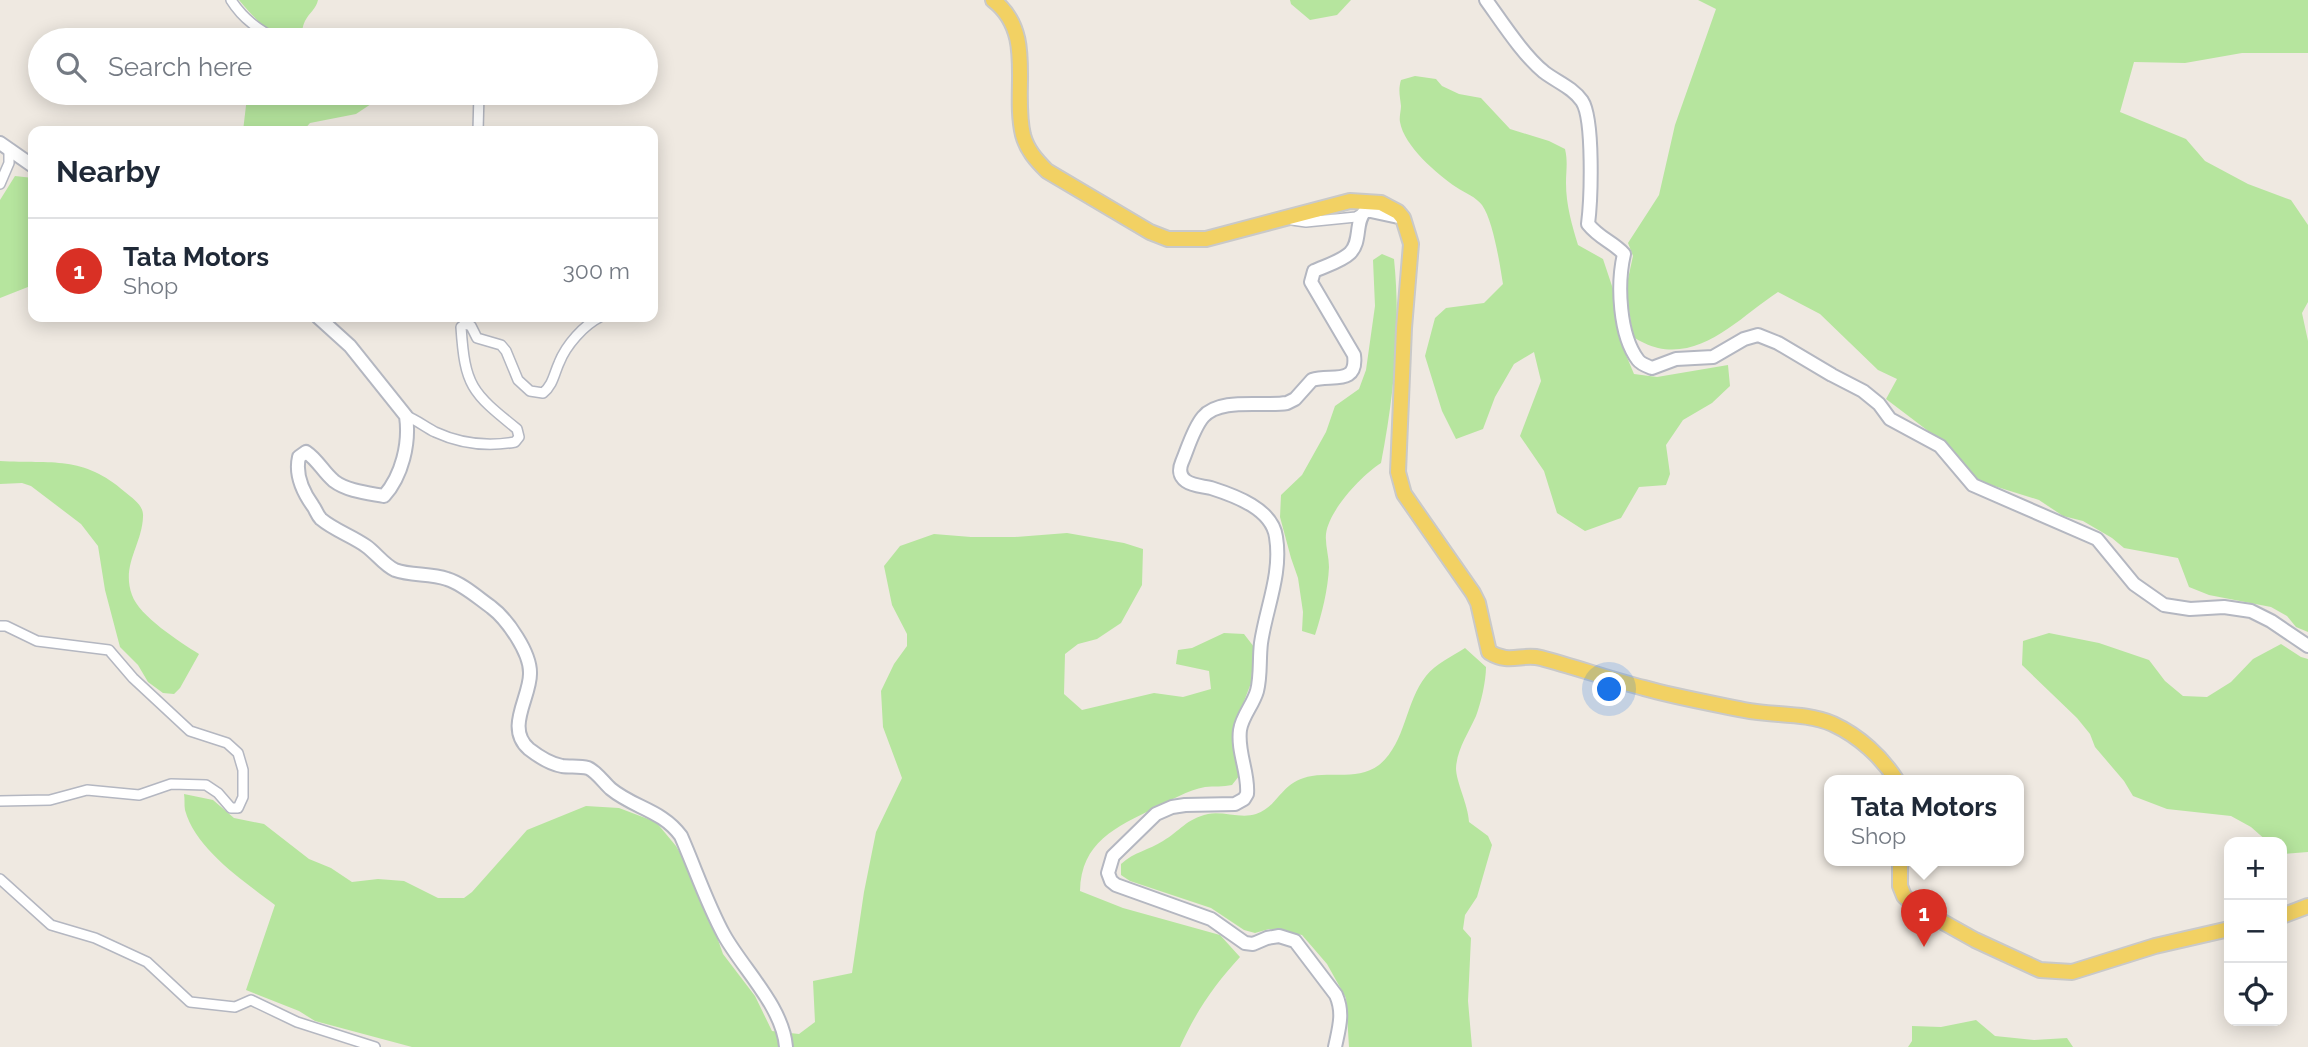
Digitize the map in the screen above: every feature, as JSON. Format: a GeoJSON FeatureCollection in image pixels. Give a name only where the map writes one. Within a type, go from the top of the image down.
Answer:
{"type":"FeatureCollection","features":[{"type":"Feature","properties":{"kind":"main road"},"geometry":{"type":"LineString","coordinates":[[993,0],[1007,12],[1016,29],[1020,47],[1023,134],[1033,158],[1046,171],[1150,233],[1168,239],[1206,239],[1350,201],[1381,203],[1394,209],[1402,218],[1411,244],[1404,328],[1398,472],[1404,495],[1473,593],[1478,603],[1489,652],[1500,659],[1536,656],[1644,688],[1751,711],[1794,715],[1830,723],[1869,748],[1893,775]]}},
{"type":"Feature","properties":{"kind":"main road"},"geometry":{"type":"LineString","coordinates":[[1900,866],[1900,886],[1916,907],[1975,940],[2040,970],[2072,972],[2155,946],[2224,930]]}},
{"type":"Feature","properties":{"kind":"main road"},"geometry":{"type":"LineString","coordinates":[[2287,914],[2308,906]]}},
{"type":"Feature","properties":{"kind":"street"},"geometry":{"type":"LineString","coordinates":[[231,0],[238,11],[256,28]]}},
{"type":"Feature","properties":{"kind":"street"},"geometry":{"type":"LineString","coordinates":[[1486,0],[1542,71],[1572,90],[1583,103],[1588,123],[1591,191],[1588,224],[1597,236],[1618,247],[1624,254],[1620,288],[1626,335],[1639,362],[1652,369],[1676,359],[1713,358],[1744,339],[1758,335],[1777,343],[1863,391],[1879,404],[1890,419],[1940,446],[1973,485],[2097,539],[2134,584],[2164,605],[2190,609],[2224,607],[2251,611],[2308,646]]}},
{"type":"Feature","properties":{"kind":"street"},"geometry":{"type":"LineString","coordinates":[[478,126],[479,105]]}},
{"type":"Feature","properties":{"kind":"street"},"geometry":{"type":"LineString","coordinates":[[4,146],[28,163]]}},
{"type":"Feature","properties":{"kind":"street"},"geometry":{"type":"LineString","coordinates":[[0,184],[9,163],[4,146]]}},
{"type":"Feature","properties":{"kind":"street"},"geometry":{"type":"LineString","coordinates":[[1282,218],[1306,222],[1356,217],[1371,210],[1402,218]]}},
{"type":"Feature","properties":{"kind":"street"},"geometry":{"type":"LineString","coordinates":[[1335,1047],[1340,1024],[1339,1002],[1302,947],[1295,941],[1279,936],[1267,937],[1253,944],[1245,943],[1211,919],[1116,885],[1108,873],[1113,856],[1156,814],[1185,804],[1235,804],[1247,794],[1240,729],[1241,721],[1257,689],[1262,633],[1275,584],[1277,538],[1269,519],[1261,511],[1212,488],[1188,482],[1183,479],[1180,468],[1202,418],[1215,408],[1287,403],[1295,399],[1312,380],[1343,378],[1352,371],[1355,365],[1354,355],[1311,279],[1314,271],[1349,255],[1363,213]]}},
{"type":"Feature","properties":{"kind":"street"},"geometry":{"type":"LineString","coordinates":[[324,322],[350,346],[406,416],[436,432],[486,446],[515,442],[519,437],[517,429],[473,389],[466,373],[461,327],[465,324],[471,326],[477,338],[501,345],[518,380],[530,391],[543,393],[549,388],[560,359],[589,322]]}},
{"type":"Feature","properties":{"kind":"street"},"geometry":{"type":"LineString","coordinates":[[406,416],[406,447],[400,471],[384,496],[340,485],[306,452],[299,457],[297,466],[306,498],[315,508],[318,517],[366,545],[391,568],[405,573],[445,578],[460,584],[496,610],[525,650],[528,662],[531,676],[519,719],[520,734],[526,746],[560,766],[590,768],[615,792],[666,819],[675,828],[681,836],[724,935],[774,1011],[785,1035],[786,1047]]}},
{"type":"Feature","properties":{"kind":"street"},"geometry":{"type":"LineString","coordinates":[[0,625],[37,641],[109,650],[134,678],[190,731],[227,743],[238,753],[243,770],[243,797],[238,808],[232,808],[206,785],[171,784],[139,795],[88,790],[50,800],[0,801]]}},
{"type":"Feature","properties":{"kind":"street"},"geometry":{"type":"LineString","coordinates":[[0,879],[51,925],[95,938],[147,962],[190,1002],[235,1007],[251,1000],[297,1022],[375,1047]]}},
{"type":"Feature","properties":{"kind":"green space"},"geometry":{"type":"Polygon","coordinates":[[[239,0],[318,0],[303,28],[267,28],[239,0]]]}},
{"type":"Feature","properties":{"kind":"green space"},"geometry":{"type":"Polygon","coordinates":[[[1290,0],[1351,0],[1337,15],[1310,20],[1291,4],[1290,0]]]}},
{"type":"Feature","properties":{"kind":"green space"},"geometry":{"type":"Polygon","coordinates":[[[1698,0],[2308,0],[2308,53],[2242,53],[2185,63],[2134,62],[2120,112],[2186,139],[2205,161],[2248,184],[2291,200],[2308,225],[2308,302],[2302,313],[2308,341],[2308,632],[2296,627],[2287,616],[2271,607],[2209,595],[2189,587],[2178,558],[2124,548],[2083,521],[2063,516],[2039,500],[1975,480],[1948,446],[1886,399],[1897,379],[1878,370],[1820,314],[1778,292],[1722,333],[1691,347],[1658,348],[1633,337],[1626,288],[1633,256],[1628,243],[1659,195],[1675,125],[1716,9],[1698,0]]]}},
{"type":"Feature","properties":{"kind":"green space"},"geometry":{"type":"Polygon","coordinates":[[[1415,76],[1436,79],[1442,86],[1459,94],[1481,98],[1510,129],[1565,149],[1567,199],[1578,245],[1603,259],[1616,298],[1626,355],[1634,374],[1657,377],[1728,365],[1730,386],[1712,403],[1683,420],[1666,445],[1670,474],[1666,485],[1639,487],[1621,518],[1585,531],[1557,513],[1544,471],[1520,436],[1541,381],[1534,352],[1514,364],[1495,397],[1483,429],[1456,439],[1442,411],[1425,356],[1435,318],[1446,308],[1484,303],[1503,284],[1493,232],[1482,205],[1431,167],[1414,150],[1403,131],[1400,120],[1400,84],[1401,80],[1415,76]]]}},
{"type":"Feature","properties":{"kind":"green space"},"geometry":{"type":"Polygon","coordinates":[[[246,105],[370,105],[356,114],[310,123],[307,126],[244,126],[246,105]]]}},
{"type":"Feature","properties":{"kind":"green space"},"geometry":{"type":"Polygon","coordinates":[[[15,176],[28,177],[28,287],[0,298],[0,200],[15,176]]]}},
{"type":"Feature","properties":{"kind":"green space"},"geometry":{"type":"Polygon","coordinates":[[[1382,254],[1394,259],[1397,310],[1393,387],[1386,438],[1381,463],[1347,494],[1328,525],[1327,584],[1315,635],[1302,631],[1303,612],[1298,578],[1280,517],[1281,495],[1302,475],[1326,432],[1335,406],[1359,389],[1366,370],[1375,306],[1373,260],[1382,254]]]}},
{"type":"Feature","properties":{"kind":"green space"},"geometry":{"type":"Polygon","coordinates":[[[0,461],[51,462],[81,467],[110,480],[140,506],[143,513],[142,527],[129,574],[132,595],[151,620],[199,654],[174,694],[163,693],[148,682],[138,665],[120,647],[105,590],[98,546],[81,524],[31,486],[22,483],[0,484],[0,461]]]}},
{"type":"Feature","properties":{"kind":"green space"},"geometry":{"type":"Polygon","coordinates":[[[1067,533],[1143,549],[1142,585],[1121,623],[1097,639],[1078,644],[1065,654],[1064,694],[1082,710],[1154,693],[1183,697],[1211,689],[1209,671],[1176,664],[1178,650],[1192,648],[1224,633],[1244,634],[1254,647],[1251,683],[1235,725],[1239,776],[1232,785],[1192,791],[1114,830],[1094,848],[1082,874],[1080,891],[1123,908],[1220,935],[1240,957],[1206,999],[1180,1047],[412,1047],[315,1021],[299,1011],[246,990],[275,905],[222,863],[199,838],[185,810],[184,794],[213,800],[234,818],[264,824],[309,859],[331,868],[352,882],[378,879],[404,881],[438,898],[464,898],[472,892],[527,830],[586,806],[619,808],[656,822],[676,846],[698,883],[723,954],[755,996],[772,1031],[799,1034],[815,1022],[813,981],[852,973],[876,832],[902,778],[883,727],[881,691],[894,664],[907,646],[907,634],[892,605],[884,566],[900,546],[934,534],[1015,537],[1067,533]]]}},
{"type":"Feature","properties":{"kind":"green space"},"geometry":{"type":"Polygon","coordinates":[[[2049,633],[2099,643],[2149,660],[2165,681],[2183,696],[2207,697],[2231,682],[2253,659],[2281,644],[2308,659],[2308,852],[2287,854],[2287,837],[2262,837],[2231,816],[2167,809],[2133,796],[2095,747],[2090,734],[2077,718],[2022,665],[2023,641],[2049,633]]]}},
{"type":"Feature","properties":{"kind":"green space"},"geometry":{"type":"Polygon","coordinates":[[[1465,648],[1486,667],[1486,673],[1478,711],[1464,741],[1456,768],[1469,822],[1488,836],[1492,845],[1477,897],[1465,915],[1463,929],[1471,938],[1468,1001],[1472,1047],[1349,1047],[1346,998],[1327,964],[1302,935],[1269,929],[1255,933],[1244,930],[1211,908],[1130,881],[1121,875],[1121,864],[1163,841],[1200,816],[1214,813],[1244,816],[1256,814],[1301,779],[1321,775],[1355,774],[1379,765],[1395,745],[1419,686],[1426,676],[1439,664],[1465,648]]]}},
{"type":"Feature","properties":{"kind":"green space"},"geometry":{"type":"Polygon","coordinates":[[[1976,1020],[1995,1036],[2034,1040],[2067,1038],[2073,1047],[1908,1047],[1912,1041],[1912,1026],[1941,1027],[1976,1020]]]}},
{"type":"Feature","properties":{"kind":"place","name":"Tata Motors"},"geometry":{"type":"Point","coordinates":[1924,947]}}]}
